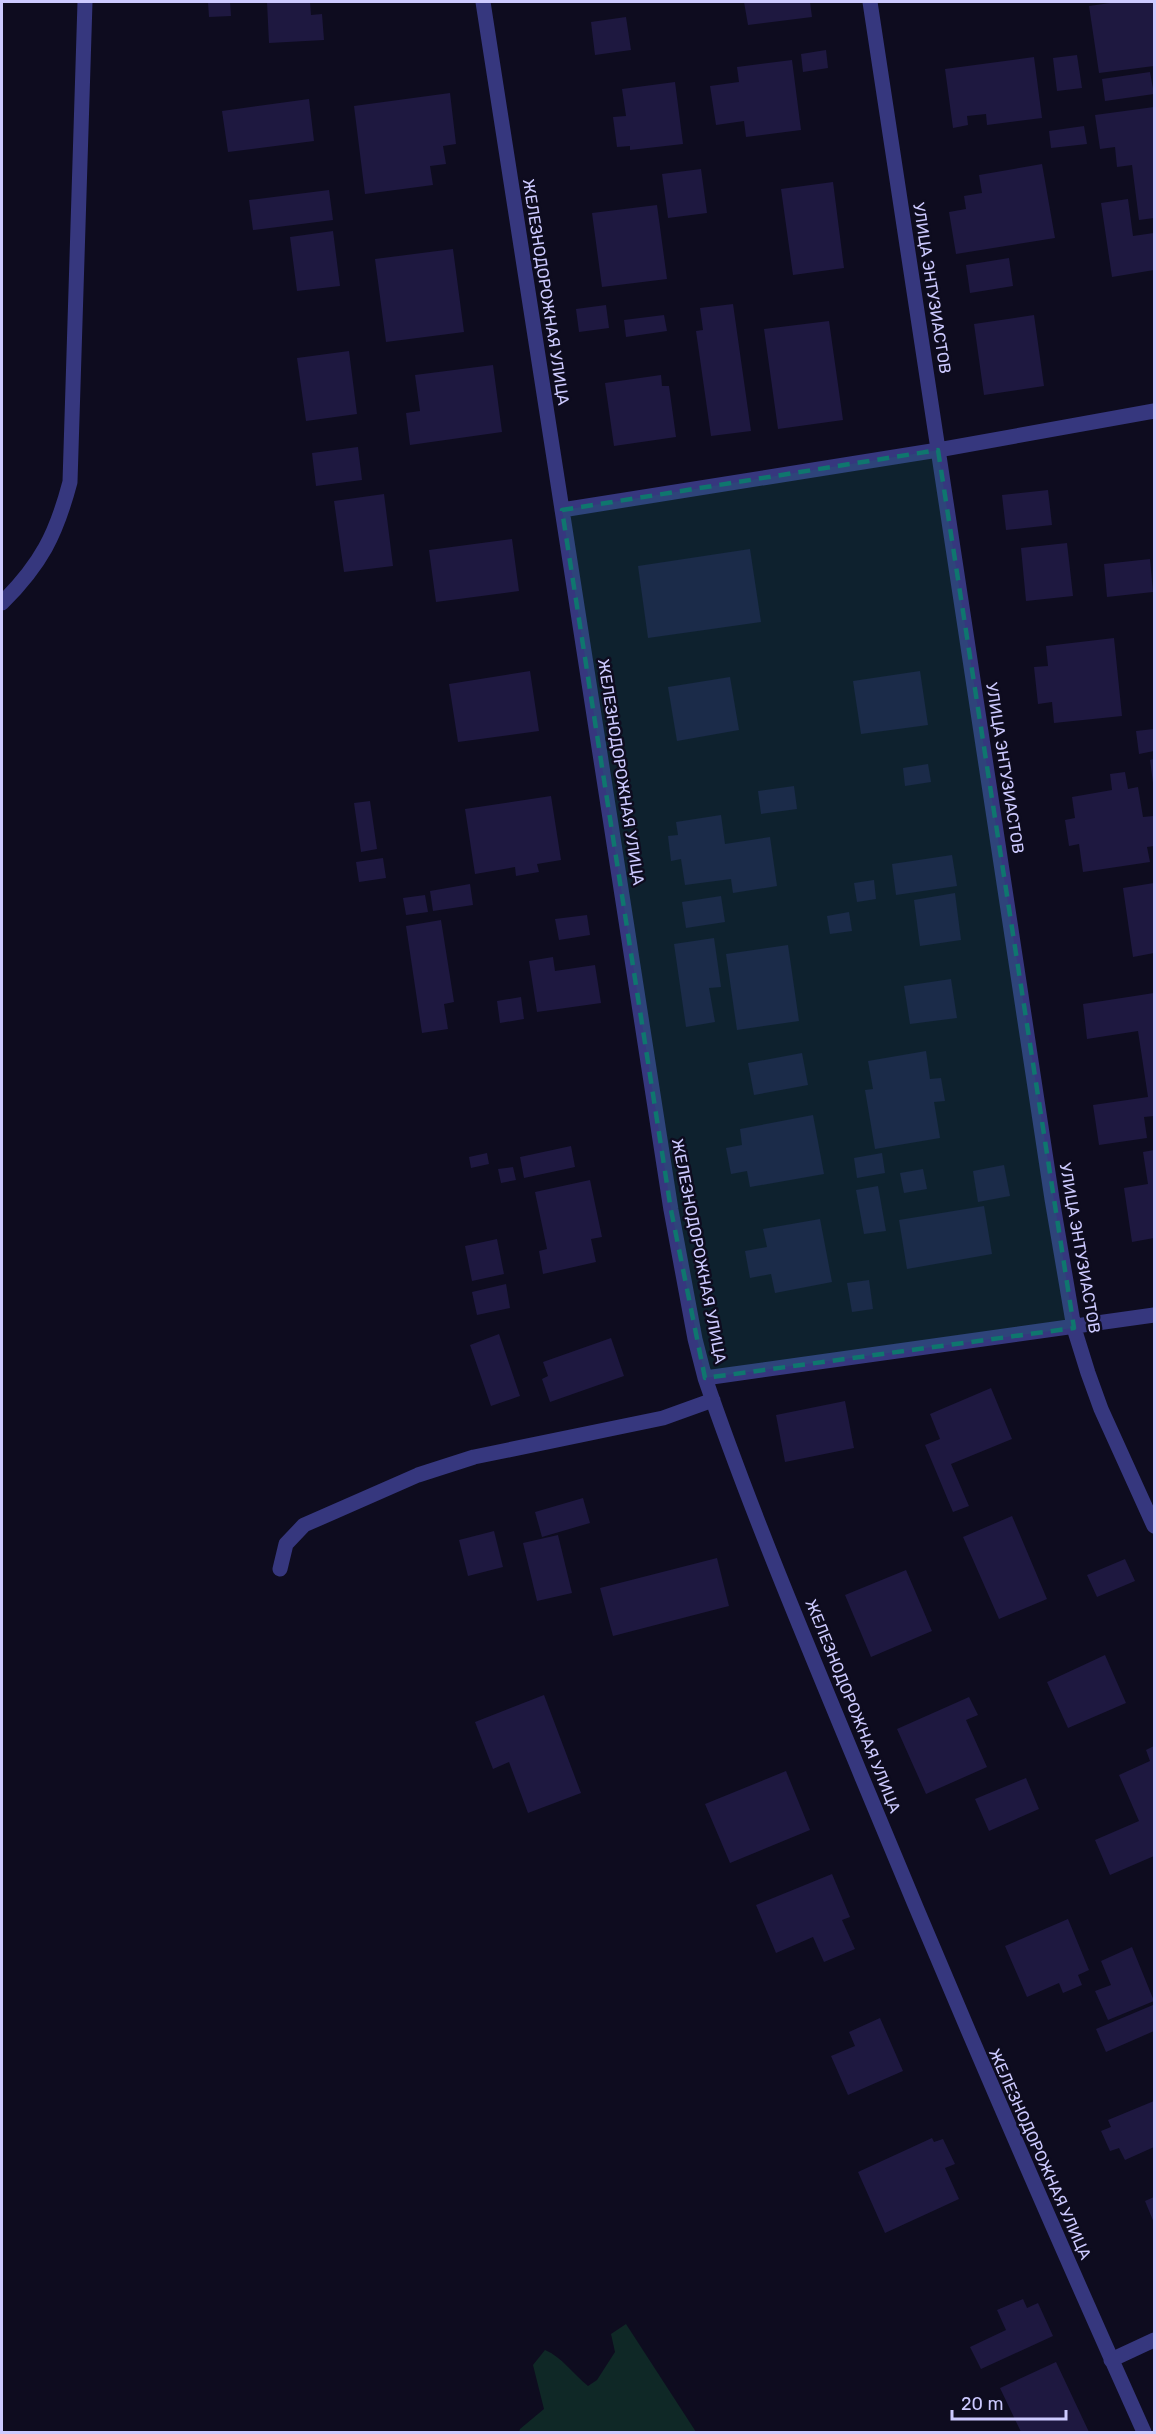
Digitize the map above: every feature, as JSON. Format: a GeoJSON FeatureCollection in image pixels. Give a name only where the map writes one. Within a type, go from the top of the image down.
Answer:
{"type":"FeatureCollection","features":[{"type":"Feature","properties":{"kind":"street"},"geometry":{"type":"LineString","coordinates":[[2,603],[42,556],[59,522],[70,482],[85,2]]}},
{"type":"Feature","properties":{"kind":"street","name":"ЖЕЛЕЗНОДОРОЖНАЯ УЛИЦА"},"geometry":{"type":"LineString","coordinates":[[483,2],[670,1210],[694,1340],[712,1400],[809,1648],[914,1905],[1000,2111],[1144,2433]]}},
{"type":"Feature","properties":{"kind":"street","name":"УЛИЦА ЭНТУЗИАСТОВ"},"geometry":{"type":"LineString","coordinates":[[870,2],[1074,1328],[1101,1409],[1155,1526]]}},
{"type":"Feature","properties":{"kind":"street"},"geometry":{"type":"LineString","coordinates":[[562,510],[938,450],[1155,411]]}},
{"type":"Feature","properties":{"kind":"street"},"geometry":{"type":"LineString","coordinates":[[705,1378],[1155,1315]]}},
{"type":"Feature","properties":{"kind":"street"},"geometry":{"type":"LineString","coordinates":[[280,1569],[286,1544],[304,1526],[418,1474],[474,1457],[663,1418],[712,1400]]}},
{"type":"Feature","properties":{"kind":"street"},"geometry":{"type":"LineString","coordinates":[[1112,2360],[1155,2340]]}},
{"type":"Feature","properties":{"kind":"highlighted area"},"geometry":{"type":"Polygon","coordinates":[[[938,450],[1074,1328],[705,1378],[671,1210],[562,510],[938,450]]]}},
{"type":"Feature","properties":{"kind":"green space"},"geometry":{"type":"Polygon","coordinates":[[[626,2324],[696,2432],[519,2432],[544,2409],[533,2365],[545,2350],[562,2361],[588,2386],[597,2380],[615,2352],[611,2334],[626,2324]]]}},
{"type":"Feature","properties":{"kind":"building"},"geometry":{"type":"Polygon","coordinates":[[[208,2],[230,2],[231,16],[209,17],[208,2]]]}},
{"type":"Feature","properties":{"kind":"building"},"geometry":{"type":"Polygon","coordinates":[[[267,2],[310,2],[311,15],[322,14],[324,40],[269,43],[267,2]]]}},
{"type":"Feature","properties":{"kind":"building"},"geometry":{"type":"Polygon","coordinates":[[[744,2],[810,2],[812,17],[748,25],[744,2]]]}},
{"type":"Feature","properties":{"kind":"building"},"geometry":{"type":"Polygon","coordinates":[[[1117,2],[1154,2],[1154,66],[1099,73],[1089,6],[1117,2]]]}},
{"type":"Feature","properties":{"kind":"building"},"geometry":{"type":"Polygon","coordinates":[[[626,17],[631,50],[595,55],[591,22],[626,17]]]}},
{"type":"Feature","properties":{"kind":"building"},"geometry":{"type":"Polygon","coordinates":[[[826,50],[828,68],[803,72],[801,54],[826,50]]]}},
{"type":"Feature","properties":{"kind":"building"},"geometry":{"type":"Polygon","coordinates":[[[1077,55],[1082,88],[1057,91],[1053,58],[1077,55]]]}},
{"type":"Feature","properties":{"kind":"building"},"geometry":{"type":"Polygon","coordinates":[[[1034,57],[1042,118],[987,125],[986,114],[967,116],[968,125],[953,128],[945,69],[1034,57]]]}},
{"type":"Feature","properties":{"kind":"building"},"geometry":{"type":"Polygon","coordinates":[[[792,60],[801,130],[746,137],[744,121],[716,125],[710,86],[739,82],[737,67],[792,60]]]}},
{"type":"Feature","properties":{"kind":"building"},"geometry":{"type":"Polygon","coordinates":[[[1150,72],[1154,94],[1105,101],[1102,79],[1150,72]]]}},
{"type":"Feature","properties":{"kind":"building"},"geometry":{"type":"Polygon","coordinates":[[[675,82],[683,144],[630,150],[630,146],[617,147],[613,117],[626,116],[622,89],[675,82]]]}},
{"type":"Feature","properties":{"kind":"building"},"geometry":{"type":"Polygon","coordinates":[[[450,93],[456,144],[443,146],[446,164],[430,166],[433,185],[365,194],[354,106],[450,93]]]}},
{"type":"Feature","properties":{"kind":"building"},"geometry":{"type":"Polygon","coordinates":[[[309,99],[314,141],[228,152],[222,111],[309,99]]]}},
{"type":"Feature","properties":{"kind":"building"},"geometry":{"type":"Polygon","coordinates":[[[1154,107],[1154,218],[1139,220],[1132,165],[1117,167],[1115,147],[1100,149],[1095,115],[1154,107]]]}},
{"type":"Feature","properties":{"kind":"building"},"geometry":{"type":"Polygon","coordinates":[[[1084,126],[1087,144],[1051,148],[1049,131],[1084,126]]]}},
{"type":"Feature","properties":{"kind":"building"},"geometry":{"type":"Polygon","coordinates":[[[1042,164],[1055,238],[956,254],[949,212],[966,209],[964,196],[982,193],[979,175],[1042,164]]]}},
{"type":"Feature","properties":{"kind":"building"},"geometry":{"type":"Polygon","coordinates":[[[701,169],[707,213],[668,218],[662,174],[701,169]]]}},
{"type":"Feature","properties":{"kind":"building"},"geometry":{"type":"Polygon","coordinates":[[[833,182],[844,268],[793,275],[781,189],[833,182]]]}},
{"type":"Feature","properties":{"kind":"building"},"geometry":{"type":"Polygon","coordinates":[[[329,190],[333,220],[253,230],[249,200],[329,190]]]}},
{"type":"Feature","properties":{"kind":"building"},"geometry":{"type":"Polygon","coordinates":[[[1128,199],[1133,236],[1154,233],[1154,270],[1112,277],[1101,203],[1128,199]]]}},
{"type":"Feature","properties":{"kind":"building"},"geometry":{"type":"Polygon","coordinates":[[[657,205],[667,279],[602,287],[592,213],[657,205]]]}},
{"type":"Feature","properties":{"kind":"building"},"geometry":{"type":"Polygon","coordinates":[[[333,231],[340,286],[297,291],[290,237],[333,231]]]}},
{"type":"Feature","properties":{"kind":"building"},"geometry":{"type":"Polygon","coordinates":[[[453,249],[464,332],[386,342],[375,259],[453,249]]]}},
{"type":"Feature","properties":{"kind":"building"},"geometry":{"type":"Polygon","coordinates":[[[1009,258],[1013,286],[970,293],[966,265],[1009,258]]]}},
{"type":"Feature","properties":{"kind":"building"},"geometry":{"type":"Polygon","coordinates":[[[733,304],[751,431],[711,436],[696,331],[703,330],[700,308],[733,304]]]}},
{"type":"Feature","properties":{"kind":"building"},"geometry":{"type":"Polygon","coordinates":[[[606,305],[609,328],[579,332],[576,309],[606,305]]]}},
{"type":"Feature","properties":{"kind":"building"},"geometry":{"type":"Polygon","coordinates":[[[664,315],[667,331],[626,337],[624,320],[664,315]]]}},
{"type":"Feature","properties":{"kind":"building"},"geometry":{"type":"Polygon","coordinates":[[[1034,315],[1044,386],[984,395],[974,324],[1034,315]]]}},
{"type":"Feature","properties":{"kind":"building"},"geometry":{"type":"Polygon","coordinates":[[[829,321],[843,420],[778,429],[764,329],[829,321]]]}},
{"type":"Feature","properties":{"kind":"building"},"geometry":{"type":"Polygon","coordinates":[[[349,351],[357,414],[306,421],[297,358],[349,351]]]}},
{"type":"Feature","properties":{"kind":"building"},"geometry":{"type":"Polygon","coordinates":[[[493,365],[502,432],[410,445],[406,413],[420,411],[415,375],[493,365]]]}},
{"type":"Feature","properties":{"kind":"building"},"geometry":{"type":"Polygon","coordinates":[[[661,375],[662,386],[669,386],[676,437],[614,446],[605,383],[661,375]]]}},
{"type":"Feature","properties":{"kind":"building"},"geometry":{"type":"Polygon","coordinates":[[[358,447],[362,480],[316,486],[312,453],[358,447]]]}},
{"type":"Feature","properties":{"kind":"building"},"geometry":{"type":"Polygon","coordinates":[[[1048,490],[1052,525],[1006,530],[1002,495],[1048,490]]]}},
{"type":"Feature","properties":{"kind":"building"},"geometry":{"type":"Polygon","coordinates":[[[384,494],[393,566],[344,572],[334,501],[384,494]]]}},
{"type":"Feature","properties":{"kind":"building"},"geometry":{"type":"Polygon","coordinates":[[[512,539],[519,591],[436,602],[429,550],[512,539]]]}},
{"type":"Feature","properties":{"kind":"building"},"geometry":{"type":"Polygon","coordinates":[[[1067,543],[1073,596],[1026,601],[1021,548],[1067,543]]]}},
{"type":"Feature","properties":{"kind":"building"},"geometry":{"type":"Polygon","coordinates":[[[750,549],[761,622],[648,638],[638,566],[750,549]]]}},
{"type":"Feature","properties":{"kind":"building"},"geometry":{"type":"Polygon","coordinates":[[[1150,559],[1153,592],[1107,597],[1104,564],[1150,559]]]}},
{"type":"Feature","properties":{"kind":"building"},"geometry":{"type":"Polygon","coordinates":[[[1114,638],[1122,716],[1054,723],[1052,702],[1038,704],[1034,667],[1048,666],[1046,646],[1114,638]]]}},
{"type":"Feature","properties":{"kind":"building"},"geometry":{"type":"Polygon","coordinates":[[[530,671],[539,731],[458,742],[449,684],[530,671]]]}},
{"type":"Feature","properties":{"kind":"building"},"geometry":{"type":"Polygon","coordinates":[[[920,671],[928,725],[861,734],[853,681],[920,671]]]}},
{"type":"Feature","properties":{"kind":"building"},"geometry":{"type":"Polygon","coordinates":[[[730,677],[739,730],[677,741],[668,687],[730,677]]]}},
{"type":"Feature","properties":{"kind":"building"},"geometry":{"type":"Polygon","coordinates":[[[1154,729],[1154,751],[1139,754],[1136,731],[1154,729]]]}},
{"type":"Feature","properties":{"kind":"building"},"geometry":{"type":"Polygon","coordinates":[[[1154,759],[1154,783],[1153,783],[1150,760],[1154,759]]]}},
{"type":"Feature","properties":{"kind":"building"},"geometry":{"type":"Polygon","coordinates":[[[928,764],[931,782],[905,786],[903,768],[928,764]]]}},
{"type":"Feature","properties":{"kind":"building"},"geometry":{"type":"Polygon","coordinates":[[[1125,772],[1128,789],[1138,787],[1143,817],[1154,816],[1154,846],[1147,847],[1150,862],[1083,872],[1079,844],[1069,846],[1065,820],[1075,818],[1072,797],[1112,790],[1110,774],[1125,772]]]}},
{"type":"Feature","properties":{"kind":"building"},"geometry":{"type":"Polygon","coordinates":[[[794,786],[797,809],[761,814],[758,791],[794,786]]]}},
{"type":"Feature","properties":{"kind":"building"},"geometry":{"type":"Polygon","coordinates":[[[551,796],[561,860],[537,864],[539,872],[516,876],[515,867],[475,874],[465,809],[551,796]]]}},
{"type":"Feature","properties":{"kind":"building"},"geometry":{"type":"Polygon","coordinates":[[[370,801],[377,849],[361,852],[354,803],[370,801]]]}},
{"type":"Feature","properties":{"kind":"building"},"geometry":{"type":"Polygon","coordinates":[[[721,815],[725,844],[770,837],[777,886],[733,893],[731,879],[685,885],[681,859],[671,861],[668,836],[678,835],[676,822],[721,815]]]}},
{"type":"Feature","properties":{"kind":"building"},"geometry":{"type":"Polygon","coordinates":[[[952,855],[957,886],[896,895],[892,864],[952,855]]]}},
{"type":"Feature","properties":{"kind":"building"},"geometry":{"type":"Polygon","coordinates":[[[383,858],[386,878],[359,882],[356,862],[383,858]]]}},
{"type":"Feature","properties":{"kind":"building"},"geometry":{"type":"Polygon","coordinates":[[[874,880],[876,899],[857,902],[854,883],[874,880]]]}},
{"type":"Feature","properties":{"kind":"building"},"geometry":{"type":"Polygon","coordinates":[[[1154,883],[1154,953],[1133,957],[1123,888],[1154,883]]]}},
{"type":"Feature","properties":{"kind":"building"},"geometry":{"type":"Polygon","coordinates":[[[470,884],[473,905],[433,911],[430,891],[470,884]]]}},
{"type":"Feature","properties":{"kind":"building"},"geometry":{"type":"Polygon","coordinates":[[[955,893],[961,940],[920,946],[914,900],[955,893]]]}},
{"type":"Feature","properties":{"kind":"building"},"geometry":{"type":"Polygon","coordinates":[[[425,895],[428,912],[406,915],[403,898],[425,895]]]}},
{"type":"Feature","properties":{"kind":"building"},"geometry":{"type":"Polygon","coordinates":[[[721,896],[725,922],[686,928],[682,902],[721,896]]]}},
{"type":"Feature","properties":{"kind":"building"},"geometry":{"type":"Polygon","coordinates":[[[849,912],[852,931],[830,934],[827,916],[849,912]]]}},
{"type":"Feature","properties":{"kind":"building"},"geometry":{"type":"Polygon","coordinates":[[[587,915],[590,935],[559,940],[555,919],[587,915]]]}},
{"type":"Feature","properties":{"kind":"building"},"geometry":{"type":"Polygon","coordinates":[[[441,920],[454,1002],[444,1004],[448,1029],[422,1033],[406,926],[441,920]]]}},
{"type":"Feature","properties":{"kind":"building"},"geometry":{"type":"Polygon","coordinates":[[[714,938],[721,987],[709,988],[715,1022],[686,1027],[674,944],[714,938]]]}},
{"type":"Feature","properties":{"kind":"building"},"geometry":{"type":"Polygon","coordinates":[[[788,945],[799,1021],[737,1030],[726,954],[788,945]]]}},
{"type":"Feature","properties":{"kind":"building"},"geometry":{"type":"Polygon","coordinates":[[[553,957],[555,971],[595,965],[601,1003],[537,1012],[529,961],[553,957]]]}},
{"type":"Feature","properties":{"kind":"building"},"geometry":{"type":"Polygon","coordinates":[[[951,979],[957,1018],[910,1024],[904,986],[951,979]]]}},
{"type":"Feature","properties":{"kind":"building"},"geometry":{"type":"Polygon","coordinates":[[[1154,993],[1154,1116],[1144,1117],[1147,1138],[1099,1145],[1093,1105],[1148,1097],[1138,1031],[1087,1039],[1083,1004],[1154,993]]]}},
{"type":"Feature","properties":{"kind":"building"},"geometry":{"type":"Polygon","coordinates":[[[521,997],[524,1019],[500,1023],[497,1001],[521,997]]]}},
{"type":"Feature","properties":{"kind":"building"},"geometry":{"type":"Polygon","coordinates":[[[926,1051],[930,1079],[941,1078],[945,1101],[934,1102],[940,1138],[875,1149],[865,1090],[873,1089],[868,1061],[926,1051]]]}},
{"type":"Feature","properties":{"kind":"building"},"geometry":{"type":"Polygon","coordinates":[[[802,1053],[808,1085],[754,1095],[748,1063],[802,1053]]]}},
{"type":"Feature","properties":{"kind":"building"},"geometry":{"type":"Polygon","coordinates":[[[813,1115],[824,1174],[750,1187],[747,1171],[731,1174],[726,1148],[742,1145],[740,1129],[813,1115]]]}},
{"type":"Feature","properties":{"kind":"building"},"geometry":{"type":"Polygon","coordinates":[[[571,1146],[575,1167],[524,1178],[520,1157],[571,1146]]]}},
{"type":"Feature","properties":{"kind":"building"},"geometry":{"type":"Polygon","coordinates":[[[1154,1150],[1154,1238],[1132,1242],[1124,1188],[1148,1184],[1143,1152],[1154,1150]]]}},
{"type":"Feature","properties":{"kind":"building"},"geometry":{"type":"Polygon","coordinates":[[[487,1153],[489,1164],[471,1168],[469,1157],[487,1153]]]}},
{"type":"Feature","properties":{"kind":"building"},"geometry":{"type":"Polygon","coordinates":[[[882,1153],[885,1173],[857,1178],[854,1158],[882,1153]]]}},
{"type":"Feature","properties":{"kind":"building"},"geometry":{"type":"Polygon","coordinates":[[[1004,1165],[1010,1196],[978,1202],[973,1171],[1004,1165]]]}},
{"type":"Feature","properties":{"kind":"building"},"geometry":{"type":"Polygon","coordinates":[[[513,1167],[516,1180],[501,1183],[498,1169],[513,1167]]]}},
{"type":"Feature","properties":{"kind":"building"},"geometry":{"type":"Polygon","coordinates":[[[923,1169],[927,1189],[904,1193],[900,1173],[923,1169]]]}},
{"type":"Feature","properties":{"kind":"building"},"geometry":{"type":"Polygon","coordinates":[[[590,1180],[602,1237],[591,1239],[596,1262],[543,1274],[539,1251],[547,1249],[535,1192],[590,1180]]]}},
{"type":"Feature","properties":{"kind":"building"},"geometry":{"type":"Polygon","coordinates":[[[878,1186],[886,1231],[864,1234],[856,1190],[878,1186]]]}},
{"type":"Feature","properties":{"kind":"building"},"geometry":{"type":"Polygon","coordinates":[[[984,1206],[992,1254],[907,1269],[899,1220],[984,1206]]]}},
{"type":"Feature","properties":{"kind":"building"},"geometry":{"type":"Polygon","coordinates":[[[820,1219],[832,1282],[775,1293],[771,1274],[750,1278],[745,1251],[767,1247],[763,1229],[820,1219]]]}},
{"type":"Feature","properties":{"kind":"building"},"geometry":{"type":"Polygon","coordinates":[[[497,1239],[504,1274],[472,1281],[465,1246],[497,1239]]]}},
{"type":"Feature","properties":{"kind":"building"},"geometry":{"type":"Polygon","coordinates":[[[869,1280],[873,1309],[852,1312],[847,1283],[869,1280]]]}},
{"type":"Feature","properties":{"kind":"building"},"geometry":{"type":"Polygon","coordinates":[[[506,1284],[510,1308],[477,1315],[472,1292],[506,1284]]]}},
{"type":"Feature","properties":{"kind":"building"},"geometry":{"type":"Polygon","coordinates":[[[499,1334],[520,1396],[491,1406],[470,1345],[499,1334]]]}},
{"type":"Feature","properties":{"kind":"building"},"geometry":{"type":"Polygon","coordinates":[[[611,1338],[624,1376],[550,1402],[542,1379],[548,1376],[543,1362],[611,1338]]]}},
{"type":"Feature","properties":{"kind":"building"},"geometry":{"type":"Polygon","coordinates":[[[991,1388],[1012,1439],[951,1464],[969,1506],[953,1512],[925,1445],[940,1439],[930,1414],[991,1388]]]}},
{"type":"Feature","properties":{"kind":"building"},"geometry":{"type":"Polygon","coordinates":[[[845,1401],[854,1448],[785,1462],[776,1415],[845,1401]]]}},
{"type":"Feature","properties":{"kind":"building"},"geometry":{"type":"Polygon","coordinates":[[[583,1498],[590,1523],[542,1537],[535,1512],[583,1498]]]}},
{"type":"Feature","properties":{"kind":"building"},"geometry":{"type":"Polygon","coordinates":[[[1012,1516],[1047,1599],[999,1619],[963,1537],[1012,1516]]]}},
{"type":"Feature","properties":{"kind":"building"},"geometry":{"type":"Polygon","coordinates":[[[494,1531],[503,1567],[468,1576],[459,1540],[494,1531]]]}},
{"type":"Feature","properties":{"kind":"building"},"geometry":{"type":"Polygon","coordinates":[[[558,1535],[572,1593],[537,1601],[523,1543],[558,1535]]]}},
{"type":"Feature","properties":{"kind":"building"},"geometry":{"type":"Polygon","coordinates":[[[717,1558],[729,1606],[613,1636],[600,1588],[717,1558]]]}},
{"type":"Feature","properties":{"kind":"building"},"geometry":{"type":"Polygon","coordinates":[[[1125,1559],[1135,1581],[1097,1597],[1087,1575],[1125,1559]]]}},
{"type":"Feature","properties":{"kind":"building"},"geometry":{"type":"Polygon","coordinates":[[[906,1570],[932,1631],[871,1657],[845,1595],[906,1570]]]}},
{"type":"Feature","properties":{"kind":"building"},"geometry":{"type":"Polygon","coordinates":[[[1105,1655],[1126,1703],[1068,1728],[1047,1682],[1105,1655]]]}},
{"type":"Feature","properties":{"kind":"building"},"geometry":{"type":"Polygon","coordinates":[[[544,1695],[581,1793],[528,1813],[509,1762],[493,1769],[475,1722],[544,1695]]]}},
{"type":"Feature","properties":{"kind":"building"},"geometry":{"type":"Polygon","coordinates":[[[969,1697],[978,1715],[966,1720],[987,1767],[926,1794],[897,1729],[969,1697]]]}},
{"type":"Feature","properties":{"kind":"building"},"geometry":{"type":"Polygon","coordinates":[[[1154,1746],[1154,1856],[1110,1875],[1095,1840],[1139,1821],[1119,1775],[1150,1761],[1146,1750],[1154,1746]]]}},
{"type":"Feature","properties":{"kind":"building"},"geometry":{"type":"Polygon","coordinates":[[[786,1771],[810,1830],[730,1863],[705,1804],[786,1771]]]}},
{"type":"Feature","properties":{"kind":"building"},"geometry":{"type":"Polygon","coordinates":[[[1026,1778],[1039,1809],[989,1831],[975,1799],[1026,1778]]]}},
{"type":"Feature","properties":{"kind":"building"},"geometry":{"type":"Polygon","coordinates":[[[832,1874],[850,1917],[842,1920],[855,1949],[824,1962],[813,1937],[776,1953],[756,1905],[832,1874]]]}},
{"type":"Feature","properties":{"kind":"building"},"geometry":{"type":"Polygon","coordinates":[[[1068,1919],[1089,1970],[1078,1975],[1082,1985],[1063,1993],[1059,1983],[1027,1997],[1005,1946],[1068,1919]]]}},
{"type":"Feature","properties":{"kind":"building"},"geometry":{"type":"Polygon","coordinates":[[[1132,1947],[1154,2001],[1108,2020],[1095,1991],[1111,1985],[1101,1961],[1132,1947]]]}},
{"type":"Feature","properties":{"kind":"building"},"geometry":{"type":"Polygon","coordinates":[[[1153,2005],[1154,2031],[1106,2052],[1096,2029],[1153,2005]]]}},
{"type":"Feature","properties":{"kind":"building"},"geometry":{"type":"Polygon","coordinates":[[[880,2018],[903,2071],[848,2095],[831,2056],[855,2046],[849,2032],[880,2018]]]}},
{"type":"Feature","properties":{"kind":"building"},"geometry":{"type":"Polygon","coordinates":[[[1154,2101],[1154,2147],[1125,2160],[1119,2148],[1110,2151],[1101,2131],[1111,2127],[1108,2120],[1154,2101]]]}},
{"type":"Feature","properties":{"kind":"building"},"geometry":{"type":"Polygon","coordinates":[[[932,2138],[934,2142],[943,2139],[955,2164],[945,2168],[959,2199],[885,2233],[858,2172],[932,2138]]]}},
{"type":"Feature","properties":{"kind":"building"},"geometry":{"type":"Polygon","coordinates":[[[1154,2197],[1154,2223],[1145,2201],[1154,2197]]]}},
{"type":"Feature","properties":{"kind":"building"},"geometry":{"type":"Polygon","coordinates":[[[1023,2299],[1027,2308],[1038,2303],[1053,2336],[981,2369],[970,2347],[1006,2330],[997,2310],[1023,2299]]]}},
{"type":"Feature","properties":{"kind":"building"},"geometry":{"type":"Polygon","coordinates":[[[1056,2362],[1089,2432],[1021,2432],[1000,2388],[1056,2362]]]}}]}
